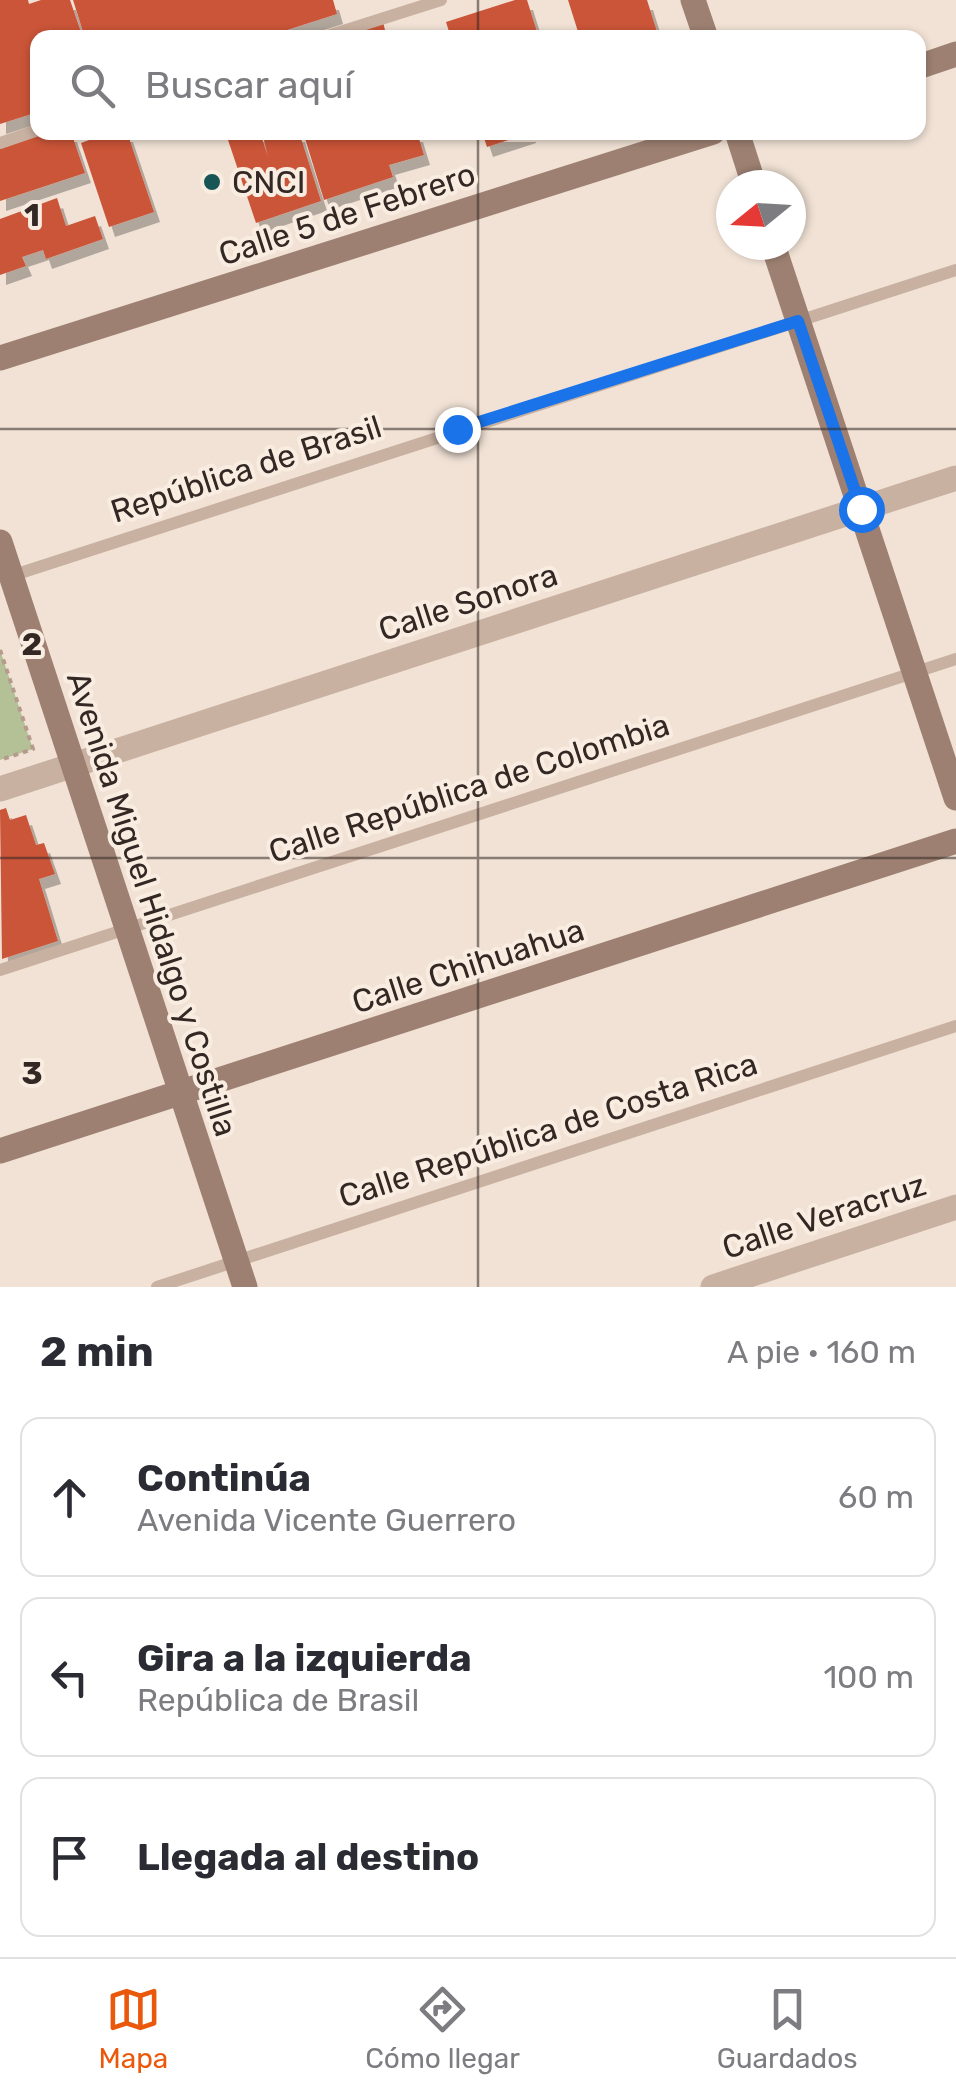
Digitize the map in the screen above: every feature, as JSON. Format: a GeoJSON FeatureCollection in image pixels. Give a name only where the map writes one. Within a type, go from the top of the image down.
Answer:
{"type":"FeatureCollection","features":[{"type":"Feature","properties":{"kind":"street"},"geometry":{"type":"LineString","coordinates":[[693,0],[703,30]]}},
{"type":"Feature","properties":{"kind":"street"},"geometry":{"type":"LineString","coordinates":[[926,63],[956,54]]}},
{"type":"Feature","properties":{"kind":"street","name":"Calle 5 de Febrero"},"geometry":{"type":"LineString","coordinates":[[0,358],[688,140]]}},
{"type":"Feature","properties":{"kind":"street"},"geometry":{"type":"LineString","coordinates":[[740,140],[749,170]]}},
{"type":"Feature","properties":{"kind":"street"},"geometry":{"type":"LineString","coordinates":[[778,260],[956,798]]}},
{"type":"Feature","properties":{"kind":"street","name":"Calle Sonora"},"geometry":{"type":"LineString","coordinates":[[0,788],[956,478]]}},
{"type":"Feature","properties":{"kind":"street","name":"Avenida Miguel Hidalgo y Costilla"},"geometry":{"type":"LineString","coordinates":[[0,542],[245,1287]]}},
{"type":"Feature","properties":{"kind":"street","name":"Calle Chihuahua"},"geometry":{"type":"LineString","coordinates":[[0,1152],[956,841]]}},
{"type":"Feature","properties":{"kind":"street","name":"Calle Veracruz"},"geometry":{"type":"LineString","coordinates":[[713,1287],[956,1208]]}},
{"type":"Feature","properties":{"kind":"lane"},"geometry":{"type":"LineString","coordinates":[[346,30],[440,0]]}},
{"type":"Feature","properties":{"kind":"lane"},"geometry":{"type":"LineString","coordinates":[[0,142],[30,133]]}},
{"type":"Feature","properties":{"kind":"lane","name":"República de Brasil"},"geometry":{"type":"LineString","coordinates":[[11,576],[956,270]]}},
{"type":"Feature","properties":{"kind":"lane","name":"Calle República de Colombia"},"geometry":{"type":"LineString","coordinates":[[0,970],[956,659]]}},
{"type":"Feature","properties":{"kind":"lane","name":"Calle República de Costa Rica"},"geometry":{"type":"LineString","coordinates":[[157,1287],[956,1026]]}},
{"type":"Feature","properties":{"kind":"path"},"geometry":{"type":"LineString","coordinates":[[0,650],[32,749],[0,760]]}},
{"type":"Feature","properties":{"kind":"green space"},"geometry":{"type":"Polygon","coordinates":[[[0,650],[33,749],[0,760],[0,650]]]}},
{"type":"Feature","properties":{"kind":"building"},"geometry":{"type":"Polygon","coordinates":[[[0,0],[28,0],[29,4],[70,0],[80,30],[30,30],[30,115],[0,124],[0,0]]]}},
{"type":"Feature","properties":{"kind":"building"},"geometry":{"type":"Polygon","coordinates":[[[73,0],[333,0],[337,14],[287,30],[82,30],[73,0]]]}},
{"type":"Feature","properties":{"kind":"building"},"geometry":{"type":"Polygon","coordinates":[[[515,0],[527,0],[536,30],[448,30],[446,22],[515,0]]]}},
{"type":"Feature","properties":{"kind":"building"},"geometry":{"type":"Polygon","coordinates":[[[568,0],[647,0],[656,30],[577,30],[568,0]]]}},
{"type":"Feature","properties":{"kind":"building"},"geometry":{"type":"Polygon","coordinates":[[[383,22],[385,30],[360,30],[383,22]]]}},
{"type":"Feature","properties":{"kind":"building"},"geometry":{"type":"Polygon","coordinates":[[[30,137],[74,140],[85,173],[0,201],[0,147],[30,137]]]}},
{"type":"Feature","properties":{"kind":"building"},"geometry":{"type":"Polygon","coordinates":[[[130,140],[154,212],[109,227],[81,143],[130,140]]]}},
{"type":"Feature","properties":{"kind":"building"},"geometry":{"type":"Polygon","coordinates":[[[228,140],[263,140],[268,157],[264,140],[302,140],[321,201],[256,223],[228,140]]]}},
{"type":"Feature","properties":{"kind":"building"},"geometry":{"type":"Polygon","coordinates":[[[305,140],[419,140],[424,155],[389,165],[393,177],[324,200],[305,140]]]}},
{"type":"Feature","properties":{"kind":"building"},"geometry":{"type":"Polygon","coordinates":[[[485,140],[508,140],[487,147],[485,140]]]}},
{"type":"Feature","properties":{"kind":"building"},"geometry":{"type":"Polygon","coordinates":[[[57,198],[66,226],[95,216],[103,239],[46,259],[43,250],[22,257],[26,266],[0,275],[0,219],[57,198]]]}},
{"type":"Feature","properties":{"kind":"building"},"geometry":{"type":"Polygon","coordinates":[[[6,808],[10,820],[26,815],[36,845],[44,843],[55,874],[39,879],[58,941],[2,959],[0,810],[6,808]]]}},
{"type":"Feature","properties":{"kind":"place","name":"CNCI"},"geometry":{"type":"Point","coordinates":[212,182]}},
{"type":"Feature","properties":{"kind":"route"},"geometry":{"type":"LineString","coordinates":[[457,429],[798,321],[861,509]]}}]}
